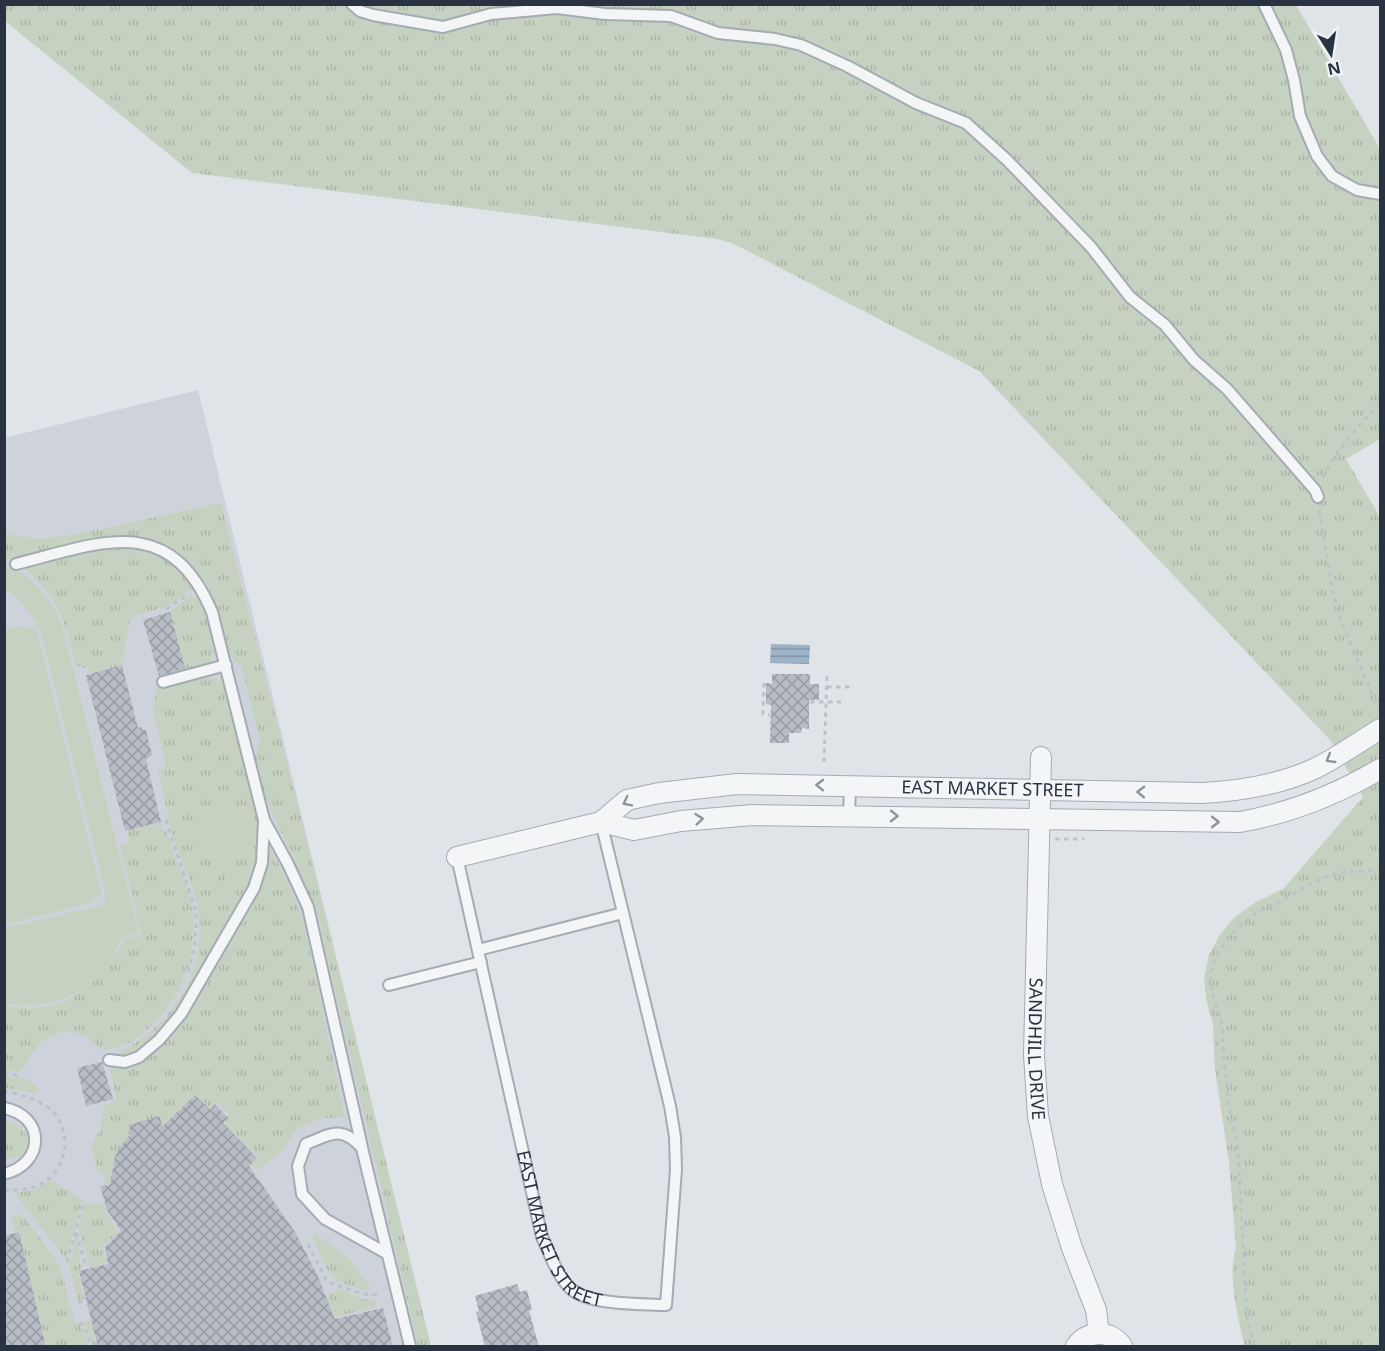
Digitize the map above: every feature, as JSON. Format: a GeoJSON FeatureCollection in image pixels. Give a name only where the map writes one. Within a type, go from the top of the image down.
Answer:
{"type":"FeatureCollection","features":[{"type":"Feature","properties":{"kind":"street","name":"EAST MARKET STREET"},"geometry":{"type":"LineString","coordinates":[[601,822],[627,800],[669,792],[737,784],[1201,793],[1230,791],[1257,787],[1316,768],[1380,729]]}},
{"type":"Feature","properties":{"kind":"street","name":"SANDHILL DRIVE"},"geometry":{"type":"LineString","coordinates":[[1041,757],[1034,1055],[1038,1116],[1062,1221],[1096,1310],[1099,1334]]}},
{"type":"Feature","properties":{"kind":"street","name":"EAST MARKET STREET"},"geometry":{"type":"LineString","coordinates":[[457,856],[601,822],[634,830],[718,817],[849,816],[1240,822],[1286,813],[1318,801],[1355,784],[1380,769]]}},
{"type":"Feature","properties":{"kind":"street"},"geometry":{"type":"LineString","coordinates":[[1076,1347],[1084,1338],[1099,1334],[1114,1338],[1122,1347]]}},
{"type":"Feature","properties":{"kind":"lane"},"geometry":{"type":"LineString","coordinates":[[352,4],[360,11],[373,15],[443,27],[491,14],[557,8],[605,14],[671,16],[718,33],[775,39],[801,45],[847,66],[916,103],[966,123],[1007,160],[1091,247],[1130,297],[1165,325],[1194,360],[1227,389],[1315,490],[1318,497]]}},
{"type":"Feature","properties":{"kind":"lane"},"geometry":{"type":"LineString","coordinates":[[1264,4],[1286,50],[1300,116],[1317,156],[1332,176],[1357,189],[1380,194]]}},
{"type":"Feature","properties":{"kind":"lane"},"geometry":{"type":"LineString","coordinates":[[16,564],[104,542],[133,541],[161,549],[186,568],[200,586],[212,612],[264,820],[308,907],[386,1253],[410,1347]]}},
{"type":"Feature","properties":{"kind":"lane"},"geometry":{"type":"LineString","coordinates":[[163,682],[226,665]]}},
{"type":"Feature","properties":{"kind":"lane"},"geometry":{"type":"LineString","coordinates":[[849,816],[850,786]]}},
{"type":"Feature","properties":{"kind":"lane"},"geometry":{"type":"LineString","coordinates":[[109,1060],[125,1062],[139,1057],[159,1040],[181,1014],[254,888],[262,863],[264,820]]}},
{"type":"Feature","properties":{"kind":"lane","name":"EAST MARKET STREET"},"geometry":{"type":"LineString","coordinates":[[457,856],[542,1236],[554,1265],[572,1290],[599,1301],[666,1305],[676,1169],[675,1137],[670,1106],[601,822]]}},
{"type":"Feature","properties":{"kind":"lane"},"geometry":{"type":"LineString","coordinates":[[478,950],[623,913]]}},
{"type":"Feature","properties":{"kind":"lane"},"geometry":{"type":"LineString","coordinates":[[389,986],[481,962]]}},
{"type":"Feature","properties":{"kind":"lane"},"geometry":{"type":"LineString","coordinates":[[4,1108],[26,1117],[35,1136],[35,1148],[31,1158],[24,1166],[15,1172],[4,1174]]}},
{"type":"Feature","properties":{"kind":"lane"},"geometry":{"type":"LineString","coordinates":[[362,1148],[351,1136],[333,1133],[306,1144],[298,1166],[302,1194],[325,1218],[386,1253]]}},
{"type":"Feature","properties":{"kind":"path"},"geometry":{"type":"LineString","coordinates":[[1380,404],[1365,418],[1327,467],[1318,497],[1321,531],[1338,612],[1380,712]]}},
{"type":"Feature","properties":{"kind":"path"},"geometry":{"type":"LineString","coordinates":[[166,609],[200,586]]}},
{"type":"Feature","properties":{"kind":"path"},"geometry":{"type":"LineString","coordinates":[[824,762],[827,675]]}},
{"type":"Feature","properties":{"kind":"path"},"geometry":{"type":"LineString","coordinates":[[764,683],[764,714],[770,715]]}},
{"type":"Feature","properties":{"kind":"path"},"geometry":{"type":"LineString","coordinates":[[826,687],[852,687]]}},
{"type":"Feature","properties":{"kind":"path"},"geometry":{"type":"LineString","coordinates":[[810,702],[841,702]]}},
{"type":"Feature","properties":{"kind":"path"},"geometry":{"type":"LineString","coordinates":[[166,820],[196,912],[195,946],[186,980]]}},
{"type":"Feature","properties":{"kind":"path"},"geometry":{"type":"LineString","coordinates":[[1254,1347],[1247,1319],[1238,1150],[1230,1113],[1223,1050],[1223,1028],[1214,1001],[1210,974],[1218,953],[1227,940],[1257,912],[1331,875],[1380,870]]}},
{"type":"Feature","properties":{"kind":"path"},"geometry":{"type":"LineString","coordinates":[[4,1074],[18,1075]]}},
{"type":"Feature","properties":{"kind":"path"},"geometry":{"type":"LineString","coordinates":[[67,1262],[84,1201]]}},
{"type":"Feature","properties":{"kind":"path"},"geometry":{"type":"LineString","coordinates":[[76,1232],[86,1266]]}},
{"type":"Feature","properties":{"kind":"path"},"geometry":{"type":"LineString","coordinates":[[308,1244],[327,1282],[363,1294],[381,1295]]}},
{"type":"Feature","properties":{"kind":"path"},"geometry":{"type":"LineString","coordinates":[[78,1302],[86,1300]]}},
{"type":"Feature","properties":{"kind":"path"},"geometry":{"type":"LineString","coordinates":[[80,1322],[88,1334],[90,1347]]}},
{"type":"Feature","properties":{"kind":"shaded area"},"geometry":{"type":"Polygon","coordinates":[[[198,390],[431,1346],[5,1346],[4,438],[198,390]]]}},
{"type":"Feature","properties":{"kind":"green space"},"geometry":{"type":"Polygon","coordinates":[[[4,5],[1296,5],[1380,149],[1380,439],[1346,459],[1380,517],[1380,1346],[1245,1346],[1234,1297],[1233,1271],[1236,1248],[1229,1162],[1215,1070],[1213,1024],[1206,999],[1204,978],[1209,955],[1220,934],[1235,917],[1256,902],[1283,889],[1363,797],[1330,740],[979,371],[732,243],[717,239],[192,173],[5,21],[4,5]]]}},
{"type":"Feature","properties":{"kind":"green space"},"geometry":{"type":"Polygon","coordinates":[[[221,503],[315,872],[431,1346],[418,1346],[316,909],[263,793],[254,760],[260,741],[241,665],[229,652],[206,583],[190,564],[170,549],[146,539],[134,537],[112,536],[92,539],[5,560],[5,534],[40,539],[73,535],[221,503]]]}},
{"type":"Feature","properties":{"kind":"green space"},"geometry":{"type":"Polygon","coordinates":[[[123,546],[144,550],[174,564],[182,571],[193,589],[166,607],[137,615],[131,619],[124,657],[120,659],[122,665],[88,673],[87,668],[83,668],[83,665],[76,667],[65,625],[54,601],[36,579],[24,569],[86,551],[123,546]]]}},
{"type":"Feature","properties":{"kind":"green space"},"geometry":{"type":"Polygon","coordinates":[[[5,565],[25,575],[41,590],[63,628],[139,933],[121,938],[105,970],[87,987],[54,1002],[29,1005],[5,1003],[5,928],[105,904],[104,887],[44,643],[29,612],[5,589],[5,565]]]}},
{"type":"Feature","properties":{"kind":"green space"},"geometry":{"type":"Polygon","coordinates":[[[195,593],[199,593],[211,628],[215,652],[209,664],[186,671],[170,612],[168,612],[192,595],[193,598],[197,597],[195,593]]]}},
{"type":"Feature","properties":{"kind":"green space"},"geometry":{"type":"Polygon","coordinates":[[[25,625],[27,629],[36,627],[102,896],[93,898],[94,902],[5,925],[5,630],[25,625]]]}},
{"type":"Feature","properties":{"kind":"green space"},"geometry":{"type":"Polygon","coordinates":[[[207,676],[222,683],[229,697],[257,820],[258,845],[255,868],[247,890],[182,1003],[165,1026],[143,1050],[125,1057],[112,1056],[134,1044],[169,1013],[192,973],[198,951],[199,927],[196,901],[168,817],[158,770],[166,767],[153,710],[157,688],[207,676]]]}},
{"type":"Feature","properties":{"kind":"green space"},"geometry":{"type":"Polygon","coordinates":[[[221,814],[250,817],[254,821],[230,871],[233,871],[234,880],[226,881],[226,872],[192,829],[208,817],[221,814]]]}},
{"type":"Feature","properties":{"kind":"green space"},"geometry":{"type":"Polygon","coordinates":[[[161,823],[162,830],[165,831],[171,843],[192,909],[193,941],[190,957],[173,1001],[152,1025],[130,1043],[103,1050],[80,1034],[67,1032],[55,1034],[40,1044],[19,1072],[5,1070],[5,1005],[25,1008],[44,1007],[61,1002],[91,984],[115,956],[124,939],[141,935],[120,845],[129,843],[127,831],[161,823]]]}},
{"type":"Feature","properties":{"kind":"green space"},"geometry":{"type":"Polygon","coordinates":[[[268,843],[291,889],[304,923],[345,1117],[323,1118],[303,1126],[294,1133],[284,1150],[257,1170],[251,1165],[258,1157],[224,1123],[229,1115],[219,1104],[210,1110],[195,1095],[162,1127],[159,1117],[129,1125],[131,1134],[116,1157],[112,1170],[112,1185],[104,1185],[105,1174],[98,1173],[91,1145],[100,1129],[104,1106],[117,1101],[109,1066],[126,1067],[147,1057],[188,1015],[257,892],[266,867],[268,843]]]}},
{"type":"Feature","properties":{"kind":"green space"},"geometry":{"type":"Polygon","coordinates":[[[5,1076],[29,1080],[39,1090],[33,1093],[5,1088],[5,1076]]]}},
{"type":"Feature","properties":{"kind":"green space"},"geometry":{"type":"Polygon","coordinates":[[[5,1120],[22,1129],[29,1142],[28,1148],[23,1153],[5,1159],[5,1120]]]}},
{"type":"Feature","properties":{"kind":"green space"},"geometry":{"type":"Polygon","coordinates":[[[52,1180],[82,1200],[66,1260],[15,1193],[34,1190],[52,1180]]]}},
{"type":"Feature","properties":{"kind":"green space"},"geometry":{"type":"Polygon","coordinates":[[[103,1201],[109,1218],[119,1232],[103,1247],[107,1263],[90,1267],[78,1229],[86,1202],[93,1206],[103,1201]]]}},
{"type":"Feature","properties":{"kind":"green space"},"geometry":{"type":"Polygon","coordinates":[[[22,1214],[60,1266],[75,1323],[79,1323],[88,1346],[47,1346],[18,1232],[15,1231],[11,1218],[22,1214]]]}},
{"type":"Feature","properties":{"kind":"green space"},"geometry":{"type":"Polygon","coordinates":[[[315,1233],[350,1259],[372,1290],[363,1290],[337,1281],[330,1270],[328,1271],[313,1240],[312,1234],[315,1233]]]}},
{"type":"Feature","properties":{"kind":"green space"},"geometry":{"type":"Polygon","coordinates":[[[76,1238],[81,1254],[79,1254],[82,1269],[78,1270],[84,1299],[77,1300],[69,1265],[76,1238]]]}},
{"type":"Feature","properties":{"kind":"green space"},"geometry":{"type":"Polygon","coordinates":[[[341,1289],[363,1299],[376,1300],[377,1307],[335,1317],[327,1295],[341,1289]]]}},
{"type":"Feature","properties":{"kind":"green space"},"geometry":{"type":"Polygon","coordinates":[[[91,1320],[97,1346],[93,1346],[82,1322],[91,1320]]]}},
{"type":"Feature","properties":{"kind":"water"},"geometry":{"type":"Polygon","coordinates":[[[771,644],[810,645],[809,664],[770,663],[771,644]]]}},
{"type":"Feature","properties":{"kind":"building"},"geometry":{"type":"Polygon","coordinates":[[[170,612],[185,668],[159,676],[143,620],[170,612]]]}},
{"type":"Feature","properties":{"kind":"building"},"geometry":{"type":"Polygon","coordinates":[[[122,665],[138,728],[146,730],[152,755],[146,759],[161,822],[125,831],[86,675],[122,665]]]}},
{"type":"Feature","properties":{"kind":"building"},"geometry":{"type":"Polygon","coordinates":[[[772,674],[810,674],[810,684],[819,684],[819,700],[809,700],[809,729],[802,728],[801,733],[789,733],[789,743],[770,743],[771,705],[766,704],[766,683],[772,684],[772,674]]]}},
{"type":"Feature","properties":{"kind":"building"},"geometry":{"type":"Polygon","coordinates":[[[102,1062],[113,1099],[86,1106],[77,1068],[102,1062]]]}},
{"type":"Feature","properties":{"kind":"building"},"geometry":{"type":"Polygon","coordinates":[[[195,1095],[210,1110],[215,1104],[228,1118],[223,1123],[257,1158],[249,1166],[295,1232],[316,1272],[335,1319],[383,1308],[393,1347],[98,1347],[79,1271],[108,1264],[105,1247],[121,1231],[107,1210],[100,1186],[110,1185],[115,1157],[131,1134],[129,1125],[160,1116],[162,1127],[195,1095]]]}},
{"type":"Feature","properties":{"kind":"building"},"geometry":{"type":"Polygon","coordinates":[[[19,1232],[46,1347],[4,1347],[4,1236],[19,1232]]]}},
{"type":"Feature","properties":{"kind":"building"},"geometry":{"type":"Polygon","coordinates":[[[517,1284],[520,1292],[527,1290],[532,1310],[529,1310],[539,1347],[485,1347],[476,1312],[479,1311],[475,1296],[517,1284]]]}}]}
